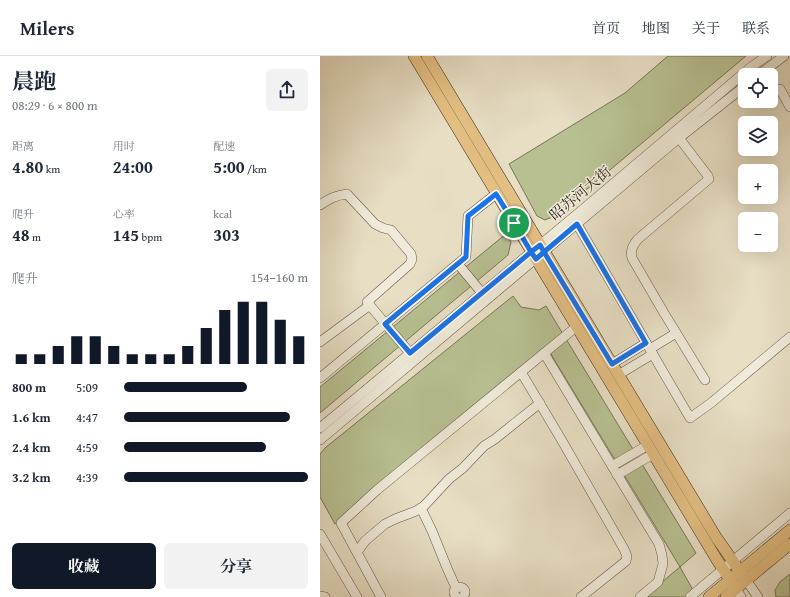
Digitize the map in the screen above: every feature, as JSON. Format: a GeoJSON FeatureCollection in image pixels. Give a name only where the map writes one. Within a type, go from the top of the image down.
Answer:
{"type":"FeatureCollection","features":[{"type":"Feature","properties":{"kind":"main road"},"geometry":{"type":"LineString","coordinates":[[414,56],[496,194],[538,252],[612,364],[716,537],[743,576]]}},
{"type":"Feature","properties":{"kind":"main road"},"geometry":{"type":"LineString","coordinates":[[427,56],[538,252],[576,326],[735,589]]}},
{"type":"Feature","properties":{"kind":"main road"},"geometry":{"type":"LineString","coordinates":[[726,597],[735,589],[743,576],[790,530]]}},
{"type":"Feature","properties":{"kind":"main road"},"geometry":{"type":"LineString","coordinates":[[743,576],[790,544]]}},
{"type":"Feature","properties":{"kind":"main road"},"geometry":{"type":"LineString","coordinates":[[709,597],[735,589]]}},
{"type":"Feature","properties":{"kind":"street","name":"昭苏河大街"},"geometry":{"type":"LineString","coordinates":[[320,440],[751,67],[767,56]]}},
{"type":"Feature","properties":{"kind":"street"},"geometry":{"type":"LineString","coordinates":[[768,68],[784,56]]}},
{"type":"Feature","properties":{"kind":"street"},"geometry":{"type":"LineString","coordinates":[[780,90],[790,107]]}},
{"type":"Feature","properties":{"kind":"street","name":"昭苏河大街"},"geometry":{"type":"LineString","coordinates":[[320,428],[482,293],[577,224],[679,138],[738,92]]}},
{"type":"Feature","properties":{"kind":"street"},"geometry":{"type":"LineString","coordinates":[[679,138],[709,179],[638,239],[632,245],[631,253],[632,258],[704,380]]}},
{"type":"Feature","properties":{"kind":"street"},"geometry":{"type":"LineString","coordinates":[[320,205],[329,199],[347,194],[375,224],[391,230],[411,254],[412,259],[410,264],[367,302],[410,353]]}},
{"type":"Feature","properties":{"kind":"street"},"geometry":{"type":"LineString","coordinates":[[320,378],[466,257],[468,216],[496,194]]}},
{"type":"Feature","properties":{"kind":"street"},"geometry":{"type":"LineString","coordinates":[[577,224],[690,418],[711,403],[790,337]]}},
{"type":"Feature","properties":{"kind":"street"},"geometry":{"type":"LineString","coordinates":[[458,264],[482,293]]}},
{"type":"Feature","properties":{"kind":"street"},"geometry":{"type":"LineString","coordinates":[[320,342],[370,305]]}},
{"type":"Feature","properties":{"kind":"street"},"geometry":{"type":"LineString","coordinates":[[381,597],[341,523],[377,490],[576,326]]}},
{"type":"Feature","properties":{"kind":"street"},"geometry":{"type":"LineString","coordinates":[[618,375],[650,349],[676,333]]}},
{"type":"Feature","properties":{"kind":"street"},"geometry":{"type":"LineString","coordinates":[[612,364],[650,349]]}},
{"type":"Feature","properties":{"kind":"street"},"geometry":{"type":"LineString","coordinates":[[544,353],[659,544],[663,564],[658,582],[640,597]]}},
{"type":"Feature","properties":{"kind":"street"},"geometry":{"type":"LineString","coordinates":[[520,372],[573,459],[627,556],[626,561],[580,597]]}},
{"type":"Feature","properties":{"kind":"street"},"geometry":{"type":"LineString","coordinates":[[357,552],[365,541],[385,524],[395,518],[421,508],[484,446],[540,403]]}},
{"type":"Feature","properties":{"kind":"street"},"geometry":{"type":"LineString","coordinates":[[612,466],[650,449]]}},
{"type":"Feature","properties":{"kind":"street"},"geometry":{"type":"LineString","coordinates":[[617,475],[650,449]]}},
{"type":"Feature","properties":{"kind":"street"},"geometry":{"type":"LineString","coordinates":[[421,508],[447,568],[454,594],[462,587],[466,592],[465,596],[463,597]]}},
{"type":"Feature","properties":{"kind":"street"},"geometry":{"type":"LineString","coordinates":[[690,597],[790,514]]}},
{"type":"Feature","properties":{"kind":"street"},"geometry":{"type":"LineString","coordinates":[[320,534],[357,597]]}},
{"type":"Feature","properties":{"kind":"street"},"geometry":{"type":"LineString","coordinates":[[743,576],[758,597]]}},
{"type":"Feature","properties":{"kind":"street"},"geometry":{"type":"LineString","coordinates":[[320,596],[325,597]]}},
{"type":"Feature","properties":{"kind":"green space"},"geometry":{"type":"Polygon","coordinates":[[[668,56],[746,56],[555,216],[545,220],[537,216],[509,164],[625,93],[668,56]]]}},
{"type":"Feature","properties":{"kind":"green space"},"geometry":{"type":"Polygon","coordinates":[[[507,233],[511,242],[508,255],[320,413],[320,387],[507,233]]]}},
{"type":"Feature","properties":{"kind":"green space"},"geometry":{"type":"Polygon","coordinates":[[[513,296],[521,307],[539,310],[546,306],[696,553],[680,567],[546,346],[335,524],[320,497],[320,454],[325,448],[513,296]]]}},
{"type":"Feature","properties":{"kind":"green space"},"geometry":{"type":"Polygon","coordinates":[[[680,567],[693,590],[685,597],[644,597],[680,567]]]}},
{"type":"Feature","properties":{"kind":"green space"},"geometry":{"type":"Polygon","coordinates":[[[790,574],[790,597],[776,597],[775,590],[780,582],[790,574]]]}},
{"type":"Feature","properties":{"kind":"route"},"geometry":{"type":"LineString","coordinates":[[514,223],[496,194],[468,216],[466,257],[385,324],[410,353],[531,252],[536,259],[544,252],[612,364],[646,343],[577,224],[544,252],[540,245],[531,252],[514,223]]}}]}
